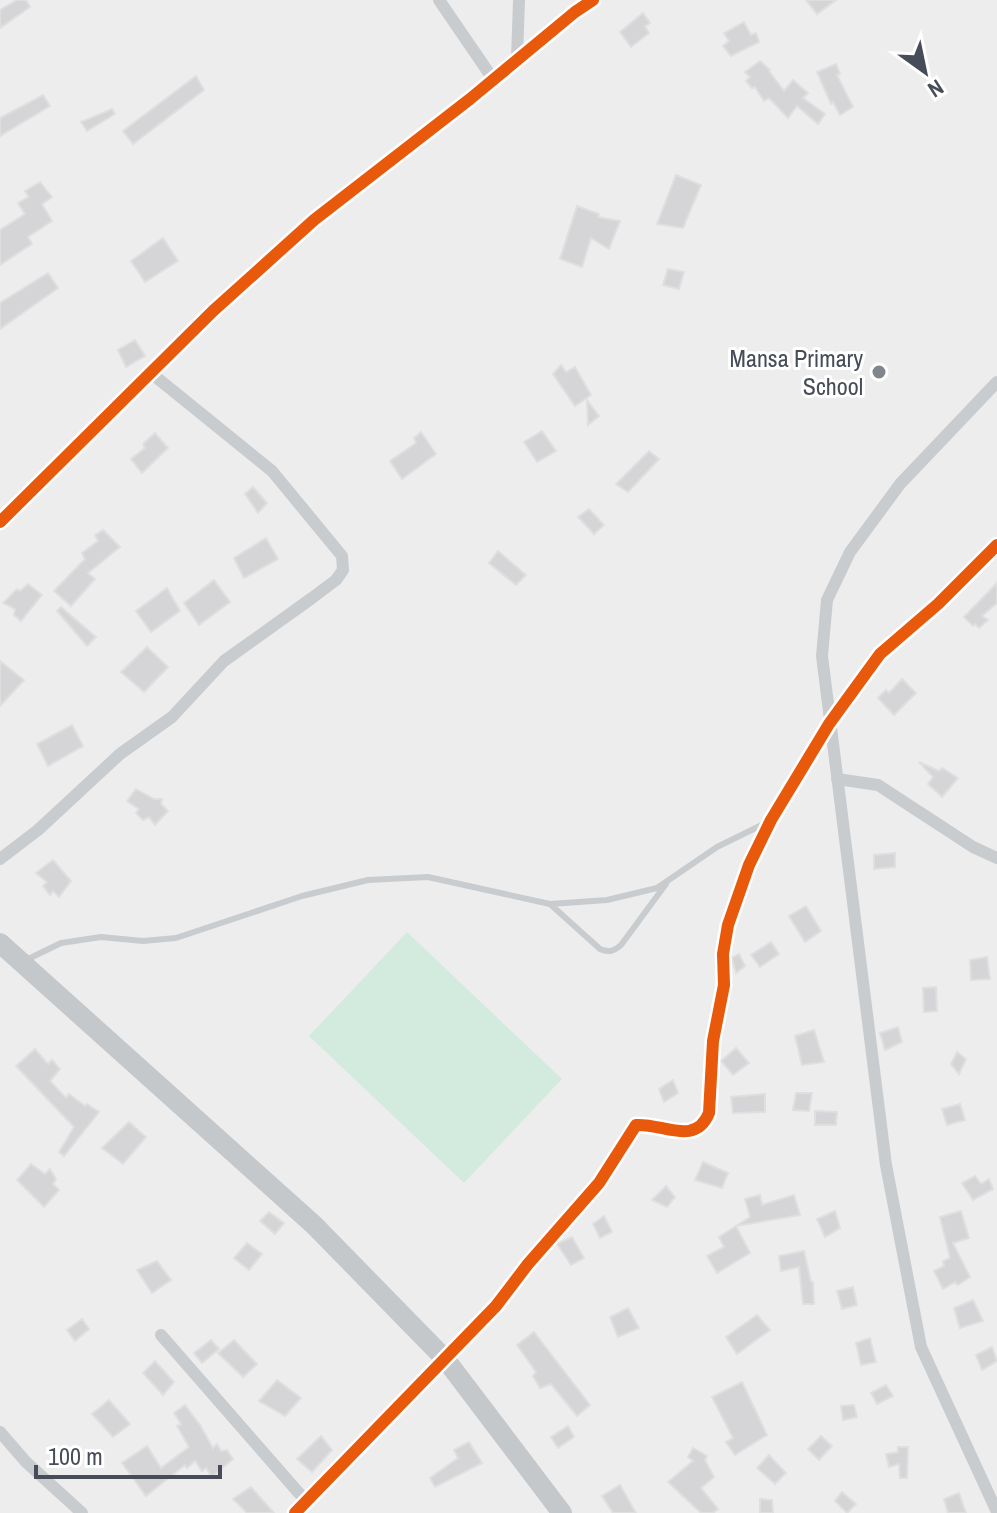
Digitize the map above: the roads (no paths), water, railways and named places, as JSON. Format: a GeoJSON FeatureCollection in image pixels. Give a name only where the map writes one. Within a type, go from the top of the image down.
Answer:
{"type":"FeatureCollection","features":[{"type":"Feature","properties":{"kind":"main road"},"geometry":{"type":"LineString","coordinates":[[0,943],[314,1225],[446,1360],[562,1513]]}},
{"type":"Feature","properties":{"kind":"street"},"geometry":{"type":"LineString","coordinates":[[439,0],[493,79]]}},
{"type":"Feature","properties":{"kind":"street"},"geometry":{"type":"LineString","coordinates":[[517,58],[519,0]]}},
{"type":"Feature","properties":{"kind":"street"},"geometry":{"type":"LineString","coordinates":[[0,522],[213,311],[314,220],[593,0]]}},
{"type":"Feature","properties":{"kind":"street"},"geometry":{"type":"LineString","coordinates":[[0,859],[38,830],[120,754],[172,717],[224,661],[336,580],[343,570],[342,556],[272,471],[151,373]]}},
{"type":"Feature","properties":{"kind":"street"},"geometry":{"type":"LineString","coordinates":[[997,382],[900,484],[850,552],[827,600],[822,656],[884,1149],[914,1321],[921,1347],[997,1512]]}},
{"type":"Feature","properties":{"kind":"street"},"geometry":{"type":"LineString","coordinates":[[295,1513],[496,1306],[528,1264],[599,1183],[636,1125],[685,1133],[695,1130],[705,1121],[709,1113],[713,1041],[724,985],[723,954],[728,925],[749,865],[771,820],[829,724],[880,654],[938,604],[997,545]]}},
{"type":"Feature","properties":{"kind":"street"},"geometry":{"type":"LineString","coordinates":[[837,779],[878,785],[973,847],[997,858]]}},
{"type":"Feature","properties":{"kind":"street"},"geometry":{"type":"LineString","coordinates":[[161,1335],[305,1500]]}},
{"type":"Feature","properties":{"kind":"street"},"geometry":{"type":"LineString","coordinates":[[0,1432],[26,1462],[82,1513]]}},
{"type":"Feature","properties":{"kind":"lane"},"geometry":{"type":"LineString","coordinates":[[22,963],[61,943],[101,937],[143,941],[176,938],[302,896],[368,880],[428,877],[550,904],[607,900],[657,888],[717,847],[771,820]]}},
{"type":"Feature","properties":{"kind":"lane"},"geometry":{"type":"LineString","coordinates":[[550,904],[600,949],[614,951],[668,881]]}},
{"type":"Feature","properties":{"kind":"place","name":"Mansa Primary School"},"geometry":{"type":"Point","coordinates":[879,372]}}]}
